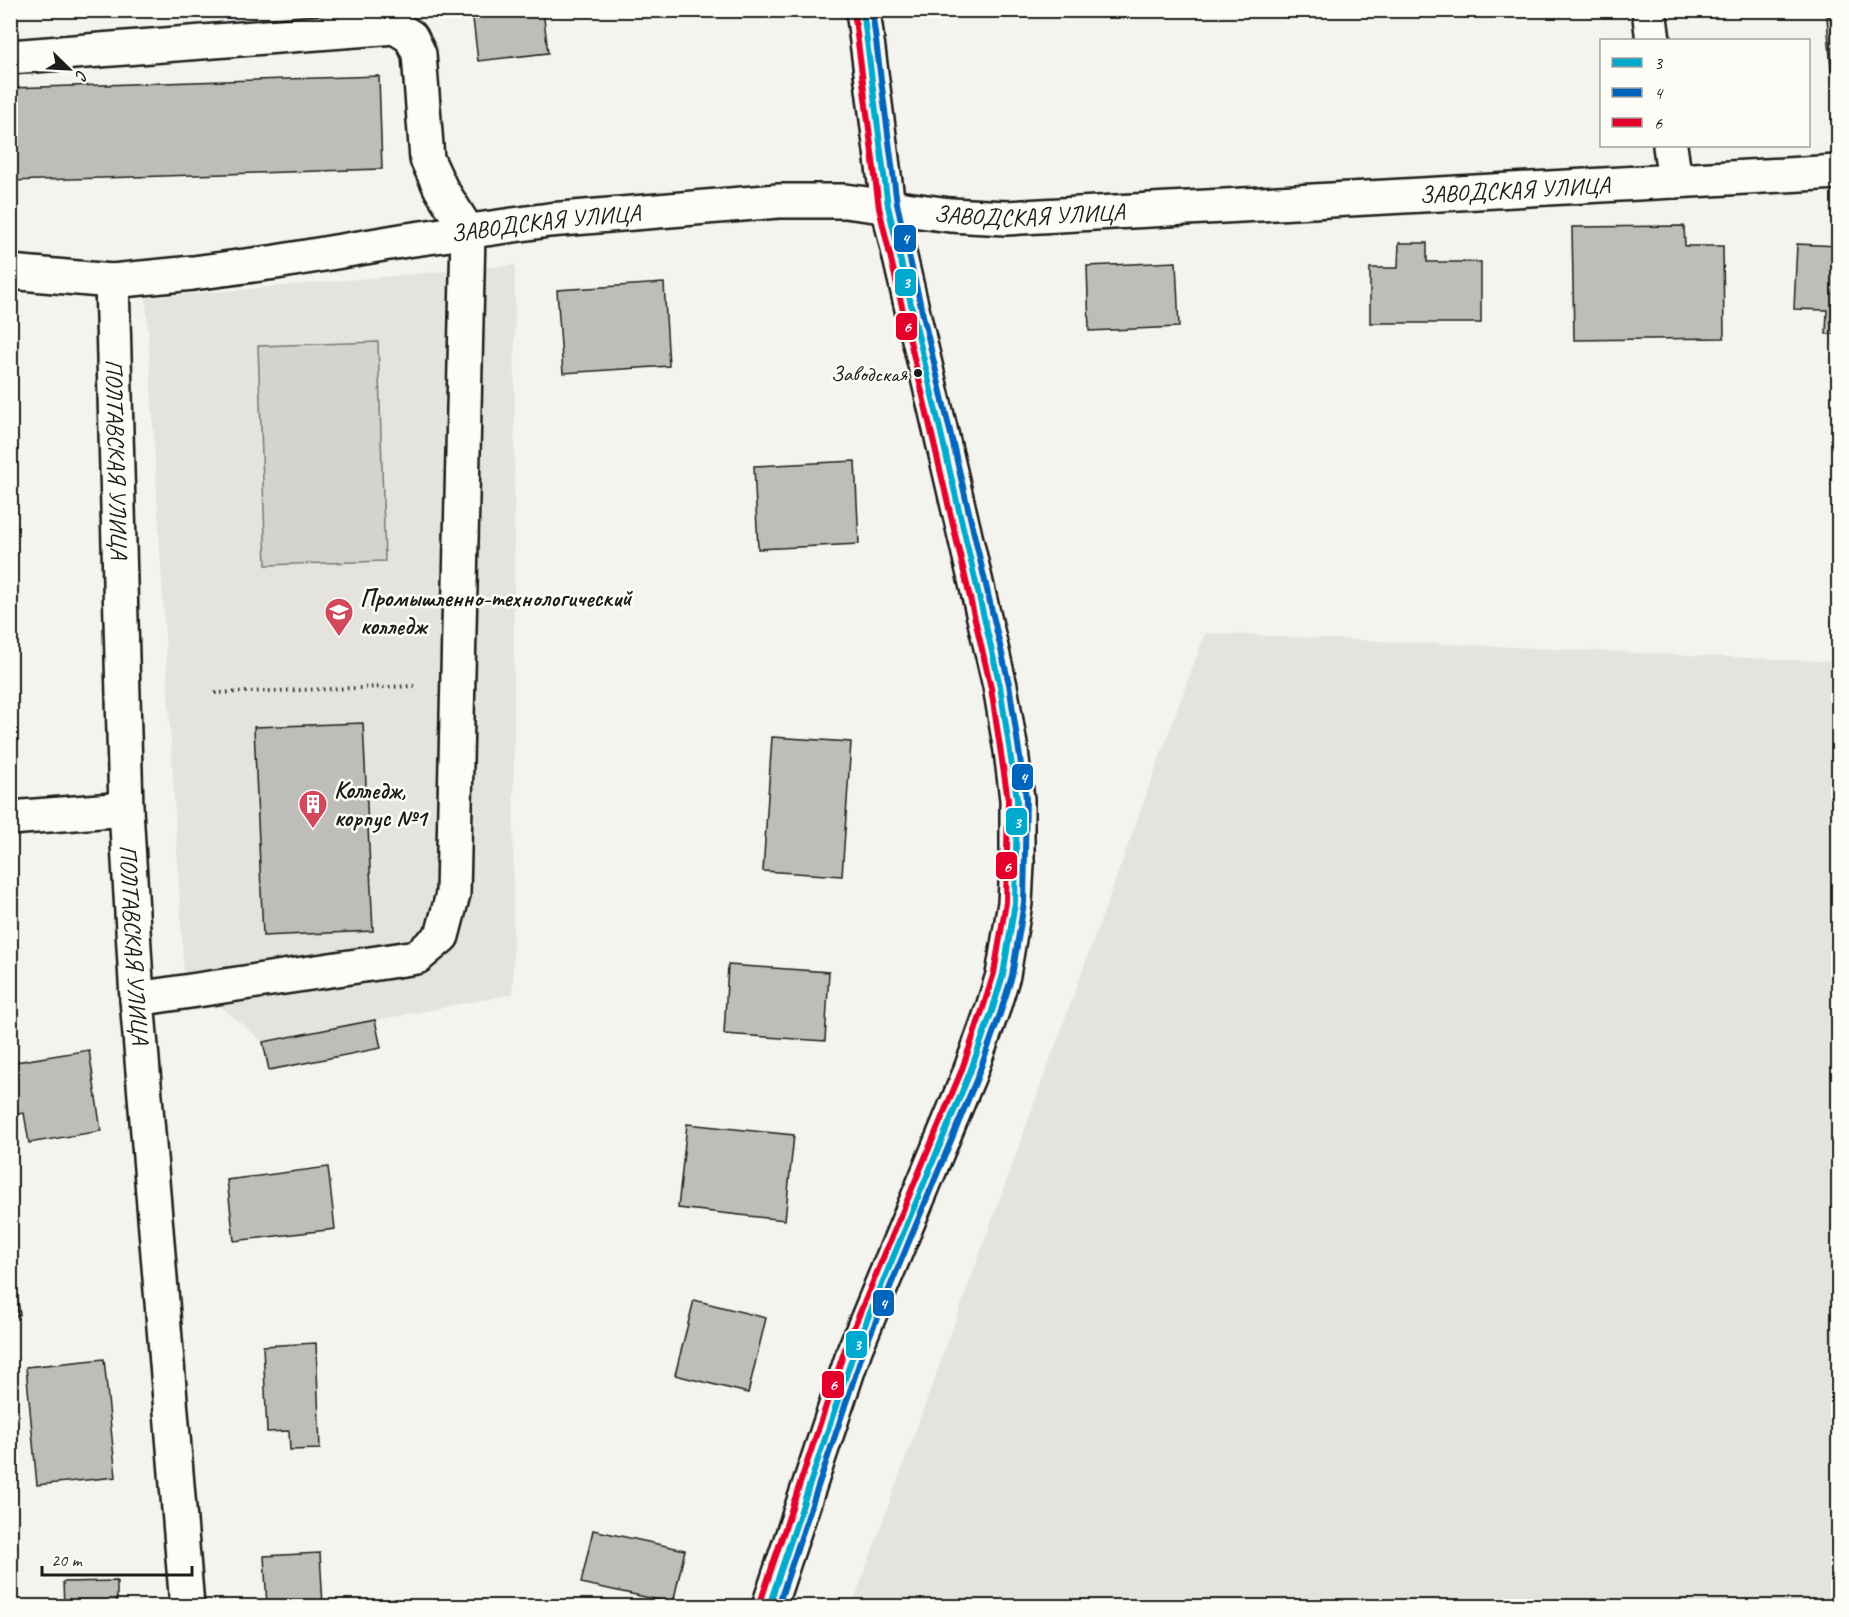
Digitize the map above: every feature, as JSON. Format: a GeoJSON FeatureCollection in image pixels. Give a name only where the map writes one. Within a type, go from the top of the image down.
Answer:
{"type":"FeatureCollection","features":[{"type":"Feature","properties":{"kind":"street"},"geometry":{"type":"LineString","coordinates":[[769,1606],[855,1349],[969,1075],[992,1011],[1003,975],[1015,903],[1017,799],[1000,686],[888,206],[863,10]]}},
{"type":"Feature","properties":{"kind":"street"},"geometry":{"type":"LineString","coordinates":[[1649,10],[1653,39]]}},
{"type":"Feature","properties":{"kind":"street"},"geometry":{"type":"LineString","coordinates":[[10,57],[400,19],[418,54],[427,159],[441,189],[468,232],[453,894],[442,936],[417,957],[136,999]]}},
{"type":"Feature","properties":{"kind":"street"},"geometry":{"type":"LineString","coordinates":[[1670,147],[1675,181]]}},
{"type":"Feature","properties":{"kind":"street","name":"ЗАВОДСКАЯ УЛИЦА"},"geometry":{"type":"LineString","coordinates":[[10,272],[112,281],[264,264],[549,220],[778,201],[845,201],[950,215],[1006,218],[1839,172]]}},
{"type":"Feature","properties":{"kind":"street","name":"ПОЛТАВСКАЯ УЛИЦА"},"geometry":{"type":"LineString","coordinates":[[112,281],[126,809],[136,999],[187,1606]]}},
{"type":"Feature","properties":{"kind":"street"},"geometry":{"type":"LineString","coordinates":[[10,818],[126,809]]}},
{"type":"Feature","properties":{"kind":"path"},"geometry":{"type":"LineString","coordinates":[[215,693],[457,685]]}},
{"type":"Feature","properties":{"kind":"shaded area","name":"Промышленно-технологический колледж"},"geometry":{"type":"Polygon","coordinates":[[[515,265],[513,994],[263,1042],[184,975],[146,298],[515,265]]]}},
{"type":"Feature","properties":{"kind":"shaded area"},"geometry":{"type":"Polygon","coordinates":[[[378,342],[385,561],[266,565],[258,346],[378,342]]]}},
{"type":"Feature","properties":{"kind":"shaded area"},"geometry":{"type":"Polygon","coordinates":[[[1205,633],[1838,662],[1838,1606],[852,1606],[1205,633]]]}},
{"type":"Feature","properties":{"kind":"building"},"geometry":{"type":"Polygon","coordinates":[[[472,10],[543,10],[548,53],[478,61],[472,10]]]}},
{"type":"Feature","properties":{"kind":"building"},"geometry":{"type":"Polygon","coordinates":[[[1838,16],[1838,71],[1831,71],[1827,17],[1838,16]]]}},
{"type":"Feature","properties":{"kind":"building"},"geometry":{"type":"Polygon","coordinates":[[[379,76],[382,169],[10,181],[10,88],[379,76]]]}},
{"type":"Feature","properties":{"kind":"building"},"geometry":{"type":"Polygon","coordinates":[[[1684,226],[1685,246],[1723,246],[1724,338],[1574,340],[1572,227],[1684,226]]]}},
{"type":"Feature","properties":{"kind":"building"},"geometry":{"type":"Polygon","coordinates":[[[1399,243],[1427,243],[1427,262],[1481,262],[1481,323],[1370,323],[1370,268],[1398,268],[1399,243]]]}},
{"type":"Feature","properties":{"kind":"building"},"geometry":{"type":"Polygon","coordinates":[[[1797,244],[1838,246],[1838,334],[1826,334],[1827,310],[1794,309],[1797,244]]]}},
{"type":"Feature","properties":{"kind":"building"},"geometry":{"type":"Polygon","coordinates":[[[1176,262],[1179,327],[1089,331],[1087,266],[1176,262]]]}},
{"type":"Feature","properties":{"kind":"building"},"geometry":{"type":"Polygon","coordinates":[[[664,283],[669,366],[563,373],[557,290],[664,283]]]}},
{"type":"Feature","properties":{"kind":"building"},"geometry":{"type":"Polygon","coordinates":[[[855,461],[859,544],[758,549],[754,466],[855,461]]]}},
{"type":"Feature","properties":{"kind":"building","name":"Колледж, корпус №1"},"geometry":{"type":"Polygon","coordinates":[[[363,723],[373,931],[263,936],[254,727],[363,723]]]}},
{"type":"Feature","properties":{"kind":"building"},"geometry":{"type":"Polygon","coordinates":[[[772,737],[851,742],[842,876],[763,871],[772,737]]]}},
{"type":"Feature","properties":{"kind":"building"},"geometry":{"type":"Polygon","coordinates":[[[10,924],[13,955],[10,955],[10,924]]]}},
{"type":"Feature","properties":{"kind":"building"},"geometry":{"type":"Polygon","coordinates":[[[728,965],[829,972],[825,1041],[724,1034],[728,965]]]}},
{"type":"Feature","properties":{"kind":"building"},"geometry":{"type":"Polygon","coordinates":[[[375,1020],[381,1048],[269,1070],[263,1042],[375,1020]]]}},
{"type":"Feature","properties":{"kind":"building"},"geometry":{"type":"Polygon","coordinates":[[[89,1050],[101,1131],[29,1143],[24,1113],[10,1115],[10,1063],[89,1050]]]}},
{"type":"Feature","properties":{"kind":"building"},"geometry":{"type":"Polygon","coordinates":[[[687,1124],[794,1135],[785,1220],[678,1208],[687,1124]]]}},
{"type":"Feature","properties":{"kind":"building"},"geometry":{"type":"Polygon","coordinates":[[[328,1167],[335,1229],[234,1241],[227,1180],[328,1167]]]}},
{"type":"Feature","properties":{"kind":"building"},"geometry":{"type":"Polygon","coordinates":[[[10,1244],[20,1315],[10,1317],[10,1244]]]}},
{"type":"Feature","properties":{"kind":"building"},"geometry":{"type":"Polygon","coordinates":[[[694,1300],[766,1318],[748,1393],[675,1375],[694,1300]]]}},
{"type":"Feature","properties":{"kind":"building"},"geometry":{"type":"Polygon","coordinates":[[[316,1343],[320,1449],[290,1450],[289,1431],[267,1432],[263,1346],[316,1343]]]}},
{"type":"Feature","properties":{"kind":"building"},"geometry":{"type":"Polygon","coordinates":[[[104,1359],[116,1477],[37,1485],[26,1367],[104,1359]]]}},
{"type":"Feature","properties":{"kind":"building"},"geometry":{"type":"Polygon","coordinates":[[[593,1530],[685,1550],[673,1603],[581,1583],[593,1530]]]}},
{"type":"Feature","properties":{"kind":"building"},"geometry":{"type":"Polygon","coordinates":[[[320,1553],[323,1606],[267,1606],[264,1556],[320,1553]]]}},
{"type":"Feature","properties":{"kind":"building"},"geometry":{"type":"Polygon","coordinates":[[[117,1581],[117,1606],[64,1606],[63,1582],[117,1581]]]}},
{"type":"Feature","properties":{"kind":"transit line","name":"3"},"geometry":{"type":"LineString","coordinates":[[769,1606],[855,1349],[969,1075],[992,1011],[1003,975],[1015,903],[1017,799],[1000,686],[888,206],[863,10]]}},
{"type":"Feature","properties":{"kind":"transit line","name":"4"},"geometry":{"type":"LineString","coordinates":[[778,1606],[863,1352],[977,1078],[1000,1014],[1012,976],[1024,903],[1026,798],[1009,684],[897,204],[872,10]]}},
{"type":"Feature","properties":{"kind":"transit line","name":"6"},"geometry":{"type":"LineString","coordinates":[[760,1603],[846,1346],[961,1072],[994,973],[1006,902],[1008,800],[991,688],[879,208],[854,11]]}},
{"type":"Feature","properties":{"kind":"place","name":"Заводская"},"geometry":{"type":"Point","coordinates":[918,373]}},
{"type":"Feature","properties":{"kind":"place","name":"Промышленно-технологический колледж"},"geometry":{"type":"Point","coordinates":[339,638]}},
{"type":"Feature","properties":{"kind":"place","name":"Колледж, корпус №1"},"geometry":{"type":"Point","coordinates":[313,830]}}]}
